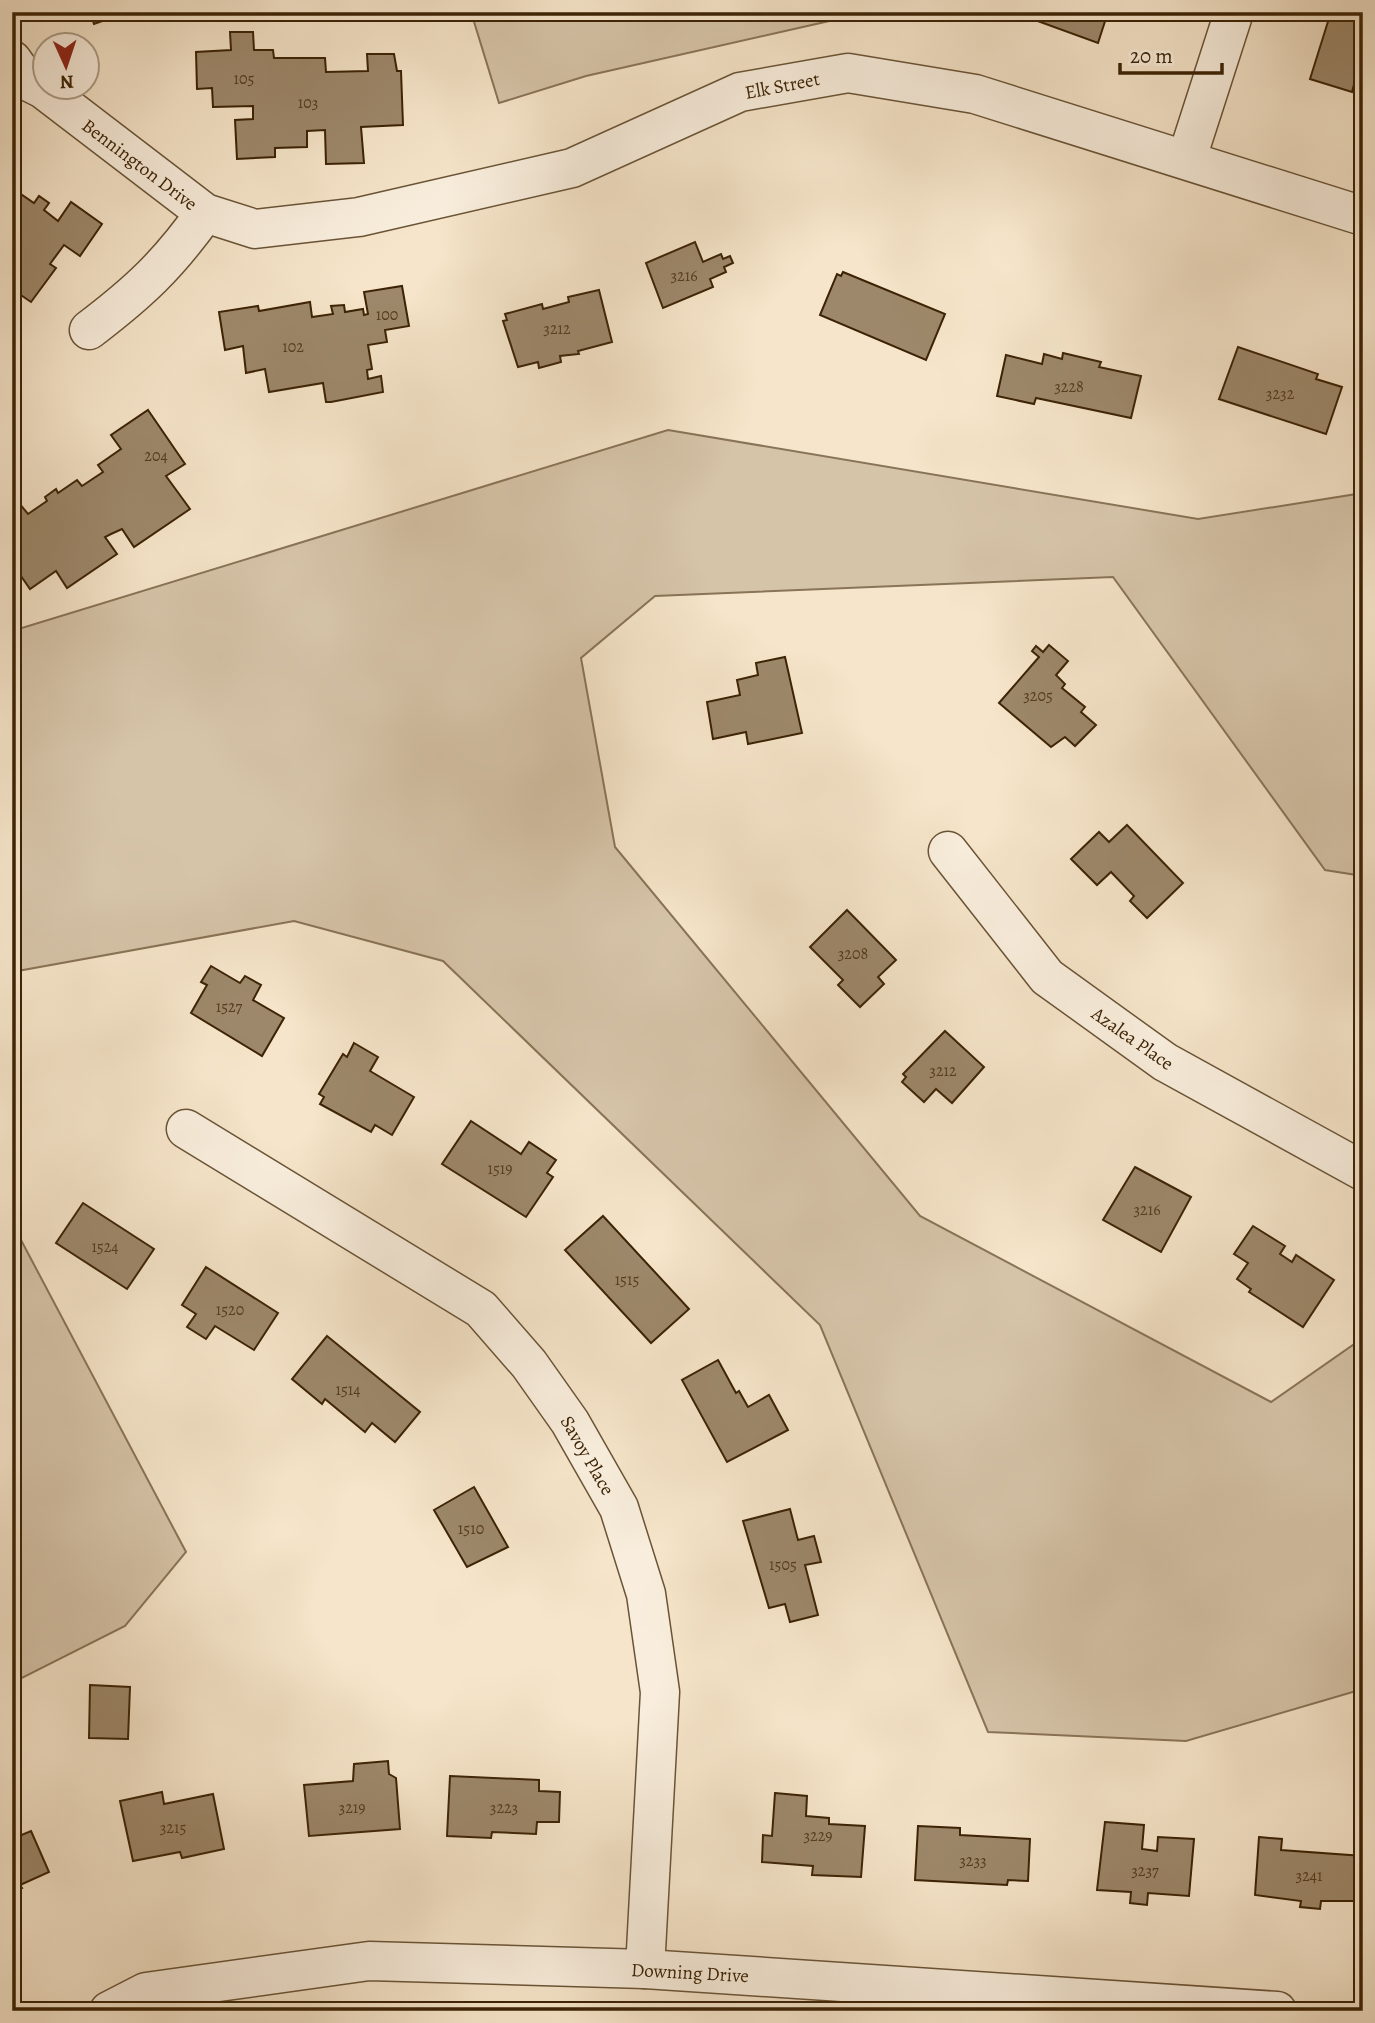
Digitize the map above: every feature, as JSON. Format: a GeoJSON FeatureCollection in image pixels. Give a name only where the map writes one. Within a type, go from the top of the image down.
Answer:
{"type":"FeatureCollection","features":[{"type":"Feature","properties":{"kind":"street"},"geometry":{"type":"LineString","coordinates":[[1187,158],[1234,12]]}},
{"type":"Feature","properties":{"kind":"street","name":"Bennington Drive"},"geometry":{"type":"LineString","coordinates":[[17,72],[205,213]]}},
{"type":"Feature","properties":{"kind":"street","name":"Elk Street"},"geometry":{"type":"LineString","coordinates":[[205,213],[255,229],[359,217],[572,168],[740,92],[848,73],[975,94],[1187,158],[1363,216]]}},
{"type":"Feature","properties":{"kind":"street"},"geometry":{"type":"LineString","coordinates":[[89,330],[143,289],[183,244],[205,213]]}},
{"type":"Feature","properties":{"kind":"street","name":"Azalea Place"},"geometry":{"type":"LineString","coordinates":[[948,850],[1047,977],[1165,1062],[1363,1171]]}},
{"type":"Feature","properties":{"kind":"street","name":"Savoy Place"},"geometry":{"type":"LineString","coordinates":[[186,1129],[481,1309],[529,1364],[570,1422],[619,1508],[646,1594],[660,1692],[645,1969]]}},
{"type":"Feature","properties":{"kind":"street","name":"Downing Drive"},"geometry":{"type":"LineString","coordinates":[[108,2011],[146,1992],[369,1961],[645,1969],[1277,2011]]}},
{"type":"Feature","properties":{"kind":"shaded area"},"geometry":{"type":"Polygon","coordinates":[[[471,12],[844,12],[838,19],[586,76],[499,103],[471,12]]]}},
{"type":"Feature","properties":{"kind":"shaded area"},"geometry":{"type":"Polygon","coordinates":[[[668,430],[1198,519],[1363,493],[1363,876],[1325,870],[1113,577],[655,596],[581,658],[615,847],[920,1216],[1271,1402],[1363,1338],[1363,1689],[1186,1741],[988,1732],[820,1325],[443,961],[294,921],[12,972],[12,631],[668,430]]]}},
{"type":"Feature","properties":{"kind":"shaded area"},"geometry":{"type":"Polygon","coordinates":[[[12,1223],[186,1552],[125,1626],[12,1683],[12,1223]]]}},
{"type":"Feature","properties":{"kind":"building"},"geometry":{"type":"Polygon","coordinates":[[[90,12],[128,12],[94,24],[90,12]]]}},
{"type":"Feature","properties":{"kind":"building"},"geometry":{"type":"Polygon","coordinates":[[[1013,12],[1108,12],[1098,43],[1013,12]]]}},
{"type":"Feature","properties":{"kind":"building"},"geometry":{"type":"Polygon","coordinates":[[[1331,12],[1363,12],[1363,79],[1356,77],[1352,92],[1310,79],[1331,12]]]}},
{"type":"Feature","properties":{"kind":"building"},"geometry":{"type":"Polygon","coordinates":[[[230,32],[253,32],[254,50],[273,50],[274,58],[325,58],[326,72],[368,71],[367,54],[394,54],[397,71],[401,71],[403,125],[361,127],[364,163],[326,164],[325,130],[307,131],[307,147],[275,148],[275,157],[237,159],[235,120],[253,119],[253,106],[213,107],[212,88],[197,89],[196,52],[231,50],[230,32]]]}},
{"type":"Feature","properties":{"kind":"building"},"geometry":{"type":"Polygon","coordinates":[[[12,188],[34,203],[39,196],[49,203],[44,210],[58,221],[71,202],[102,224],[80,256],[64,245],[50,264],[56,268],[31,302],[12,289],[12,188]]]}},
{"type":"Feature","properties":{"kind":"building"},"geometry":{"type":"Polygon","coordinates":[[[695,242],[703,262],[721,254],[723,259],[730,256],[733,263],[724,267],[726,272],[710,279],[713,287],[663,308],[646,263],[695,242]]]}},
{"type":"Feature","properties":{"kind":"building"},"geometry":{"type":"Polygon","coordinates":[[[843,272],[945,314],[926,360],[820,315],[837,274],[841,276],[843,272]]]}},
{"type":"Feature","properties":{"kind":"building"},"geometry":{"type":"Polygon","coordinates":[[[402,286],[409,326],[385,330],[387,342],[368,345],[372,369],[367,370],[368,379],[381,376],[383,392],[326,402],[323,383],[269,392],[265,369],[246,373],[243,346],[225,350],[219,312],[258,306],[259,311],[310,302],[312,317],[333,314],[331,306],[344,305],[345,312],[363,309],[364,315],[368,314],[364,292],[402,286]]]}},
{"type":"Feature","properties":{"kind":"building"},"geometry":{"type":"Polygon","coordinates":[[[599,290],[612,342],[578,351],[579,354],[560,356],[561,362],[539,368],[538,362],[518,367],[503,321],[507,320],[505,314],[542,304],[543,309],[569,302],[568,297],[599,290]]]}},
{"type":"Feature","properties":{"kind":"building"},"geometry":{"type":"Polygon","coordinates":[[[1238,347],[1318,374],[1316,379],[1342,387],[1326,434],[1219,399],[1238,347]]]}},
{"type":"Feature","properties":{"kind":"building"},"geometry":{"type":"Polygon","coordinates":[[[1063,353],[1101,362],[1099,367],[1141,376],[1131,418],[1036,398],[1034,404],[997,396],[1006,355],[1042,364],[1044,354],[1062,359],[1063,353]]]}},
{"type":"Feature","properties":{"kind":"building"},"geometry":{"type":"Polygon","coordinates":[[[148,410],[185,464],[166,476],[190,509],[134,547],[122,529],[105,537],[117,554],[67,588],[56,571],[30,589],[12,563],[12,507],[19,503],[28,514],[47,501],[45,497],[56,489],[58,493],[77,480],[82,486],[103,472],[98,465],[121,449],[111,435],[148,410]]]}},
{"type":"Feature","properties":{"kind":"building"},"geometry":{"type":"Polygon","coordinates":[[[1049,645],[1068,661],[1056,675],[1065,684],[1062,688],[1085,707],[1081,712],[1096,725],[1075,746],[1065,737],[1051,747],[999,703],[1039,657],[1032,651],[1036,646],[1043,652],[1049,645]]]}},
{"type":"Feature","properties":{"kind":"building"},"geometry":{"type":"Polygon","coordinates":[[[785,657],[802,733],[748,744],[746,732],[713,739],[707,702],[740,695],[737,680],[758,675],[756,663],[785,657]]]}},
{"type":"Feature","properties":{"kind":"building"},"geometry":{"type":"Polygon","coordinates":[[[1127,825],[1183,883],[1147,918],[1130,901],[1134,896],[1111,872],[1097,885],[1071,859],[1099,832],[1109,842],[1127,825]]]}},
{"type":"Feature","properties":{"kind":"building"},"geometry":{"type":"Polygon","coordinates":[[[847,910],[896,960],[878,977],[884,984],[860,1007],[838,985],[843,980],[810,947],[847,910]]]}},
{"type":"Feature","properties":{"kind":"building"},"geometry":{"type":"Polygon","coordinates":[[[211,966],[240,983],[245,976],[261,985],[253,1000],[284,1018],[262,1056],[191,1013],[207,985],[201,982],[211,966]]]}},
{"type":"Feature","properties":{"kind":"building"},"geometry":{"type":"Polygon","coordinates":[[[945,1031],[984,1067],[952,1103],[936,1089],[924,1102],[902,1082],[906,1077],[903,1074],[945,1031]]]}},
{"type":"Feature","properties":{"kind":"building"},"geometry":{"type":"Polygon","coordinates":[[[354,1043],[378,1057],[370,1071],[414,1097],[392,1135],[375,1125],[371,1132],[320,1104],[324,1097],[319,1094],[343,1054],[347,1057],[354,1043]]]}},
{"type":"Feature","properties":{"kind":"building"},"geometry":{"type":"Polygon","coordinates":[[[471,1121],[521,1154],[529,1142],[556,1160],[547,1173],[553,1177],[526,1217],[442,1164],[471,1121]]]}},
{"type":"Feature","properties":{"kind":"building"},"geometry":{"type":"Polygon","coordinates":[[[1135,1167],[1191,1197],[1161,1252],[1103,1220],[1135,1167]]]}},
{"type":"Feature","properties":{"kind":"building"},"geometry":{"type":"Polygon","coordinates":[[[83,1203],[154,1249],[127,1289],[56,1243],[83,1203]]]}},
{"type":"Feature","properties":{"kind":"building"},"geometry":{"type":"Polygon","coordinates":[[[603,1216],[689,1309],[651,1343],[565,1250],[603,1216]]]}},
{"type":"Feature","properties":{"kind":"building"},"geometry":{"type":"Polygon","coordinates":[[[1253,1226],[1285,1246],[1280,1254],[1292,1262],[1296,1255],[1334,1280],[1303,1327],[1249,1292],[1251,1289],[1237,1279],[1248,1263],[1234,1254],[1253,1226]]]}},
{"type":"Feature","properties":{"kind":"building"},"geometry":{"type":"Polygon","coordinates":[[[206,1267],[278,1313],[254,1350],[215,1326],[206,1339],[187,1327],[196,1314],[182,1305],[206,1267]]]}},
{"type":"Feature","properties":{"kind":"building"},"geometry":{"type":"Polygon","coordinates":[[[327,1336],[420,1412],[395,1442],[372,1423],[365,1432],[325,1399],[322,1404],[292,1379],[327,1336]]]}},
{"type":"Feature","properties":{"kind":"building"},"geometry":{"type":"Polygon","coordinates":[[[718,1360],[736,1393],[739,1391],[748,1407],[769,1395],[788,1430],[727,1462],[682,1380],[718,1360]]]}},
{"type":"Feature","properties":{"kind":"building"},"geometry":{"type":"Polygon","coordinates":[[[474,1487],[508,1547],[467,1567],[434,1510],[474,1487]]]}},
{"type":"Feature","properties":{"kind":"building"},"geometry":{"type":"Polygon","coordinates":[[[790,1509],[798,1540],[814,1536],[821,1562],[805,1565],[818,1615],[790,1622],[785,1604],[769,1608],[743,1521],[790,1509]]]}},
{"type":"Feature","properties":{"kind":"building"},"geometry":{"type":"Polygon","coordinates":[[[90,1685],[130,1687],[128,1739],[89,1738],[90,1685]]]}},
{"type":"Feature","properties":{"kind":"building"},"geometry":{"type":"Polygon","coordinates":[[[388,1761],[389,1774],[396,1778],[400,1829],[309,1836],[304,1785],[353,1781],[354,1764],[388,1761]]]}},
{"type":"Feature","properties":{"kind":"building"},"geometry":{"type":"Polygon","coordinates":[[[450,1776],[539,1780],[539,1791],[560,1792],[559,1822],[537,1822],[536,1834],[492,1832],[491,1838],[447,1836],[450,1776]]]}},
{"type":"Feature","properties":{"kind":"building"},"geometry":{"type":"Polygon","coordinates":[[[162,1792],[164,1804],[213,1794],[224,1849],[182,1858],[180,1852],[133,1861],[120,1801],[162,1792]]]}},
{"type":"Feature","properties":{"kind":"building"},"geometry":{"type":"Polygon","coordinates":[[[775,1793],[807,1796],[806,1816],[829,1818],[829,1824],[865,1826],[861,1877],[812,1875],[813,1866],[762,1862],[763,1835],[772,1836],[775,1793]]]}},
{"type":"Feature","properties":{"kind":"building"},"geometry":{"type":"Polygon","coordinates":[[[1105,1822],[1144,1825],[1142,1849],[1157,1851],[1158,1837],[1194,1839],[1189,1896],[1148,1893],[1147,1905],[1130,1903],[1131,1892],[1097,1890],[1105,1822]]]}},
{"type":"Feature","properties":{"kind":"building"},"geometry":{"type":"Polygon","coordinates":[[[918,1826],[960,1828],[960,1835],[1030,1839],[1028,1881],[1008,1880],[1007,1885],[915,1880],[918,1826]]]}},
{"type":"Feature","properties":{"kind":"building"},"geometry":{"type":"Polygon","coordinates":[[[31,1831],[49,1872],[20,1885],[22,1888],[12,1892],[12,1839],[31,1831]]]}},
{"type":"Feature","properties":{"kind":"building"},"geometry":{"type":"Polygon","coordinates":[[[1259,1837],[1282,1839],[1281,1850],[1363,1856],[1363,1901],[1321,1901],[1320,1909],[1300,1907],[1301,1901],[1255,1895],[1259,1837]]]}}]}
